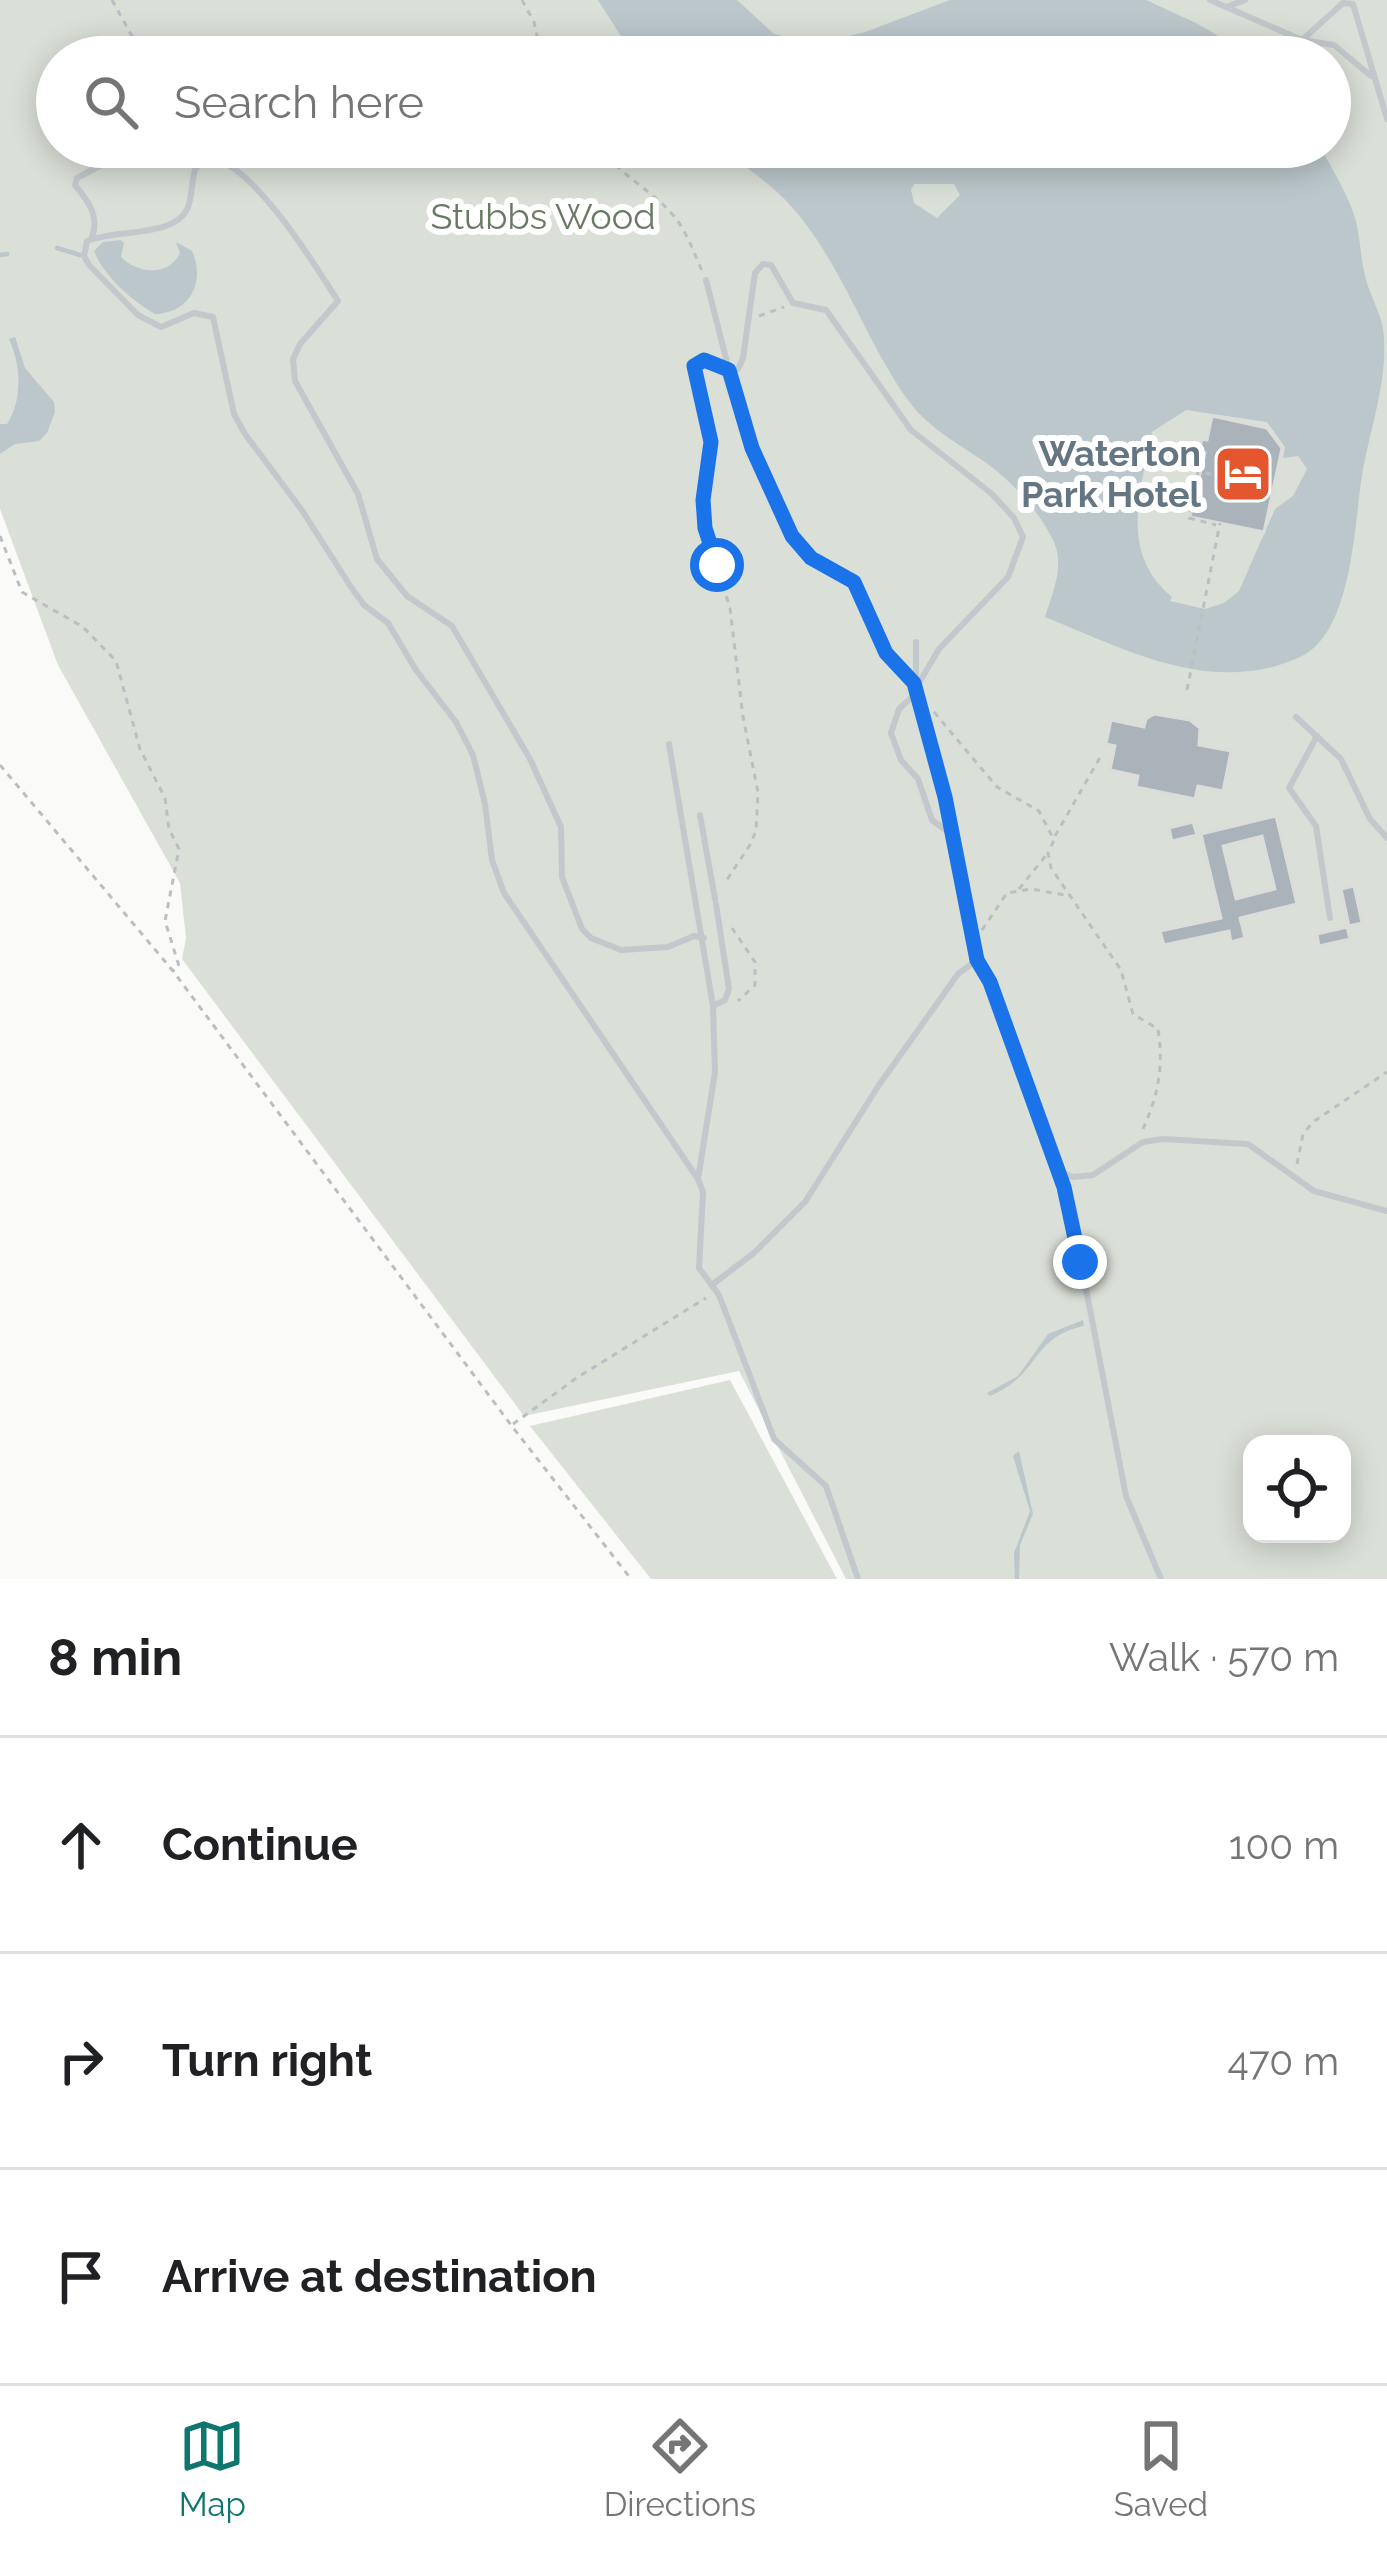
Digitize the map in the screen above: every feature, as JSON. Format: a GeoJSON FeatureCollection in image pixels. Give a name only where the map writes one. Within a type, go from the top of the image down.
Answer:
{"type":"FeatureCollection","features":[{"type":"Feature","properties":{"kind":"lane"},"geometry":{"type":"LineString","coordinates":[[1210,0],[1293,36]]}},
{"type":"Feature","properties":{"kind":"lane"},"geometry":{"type":"LineString","coordinates":[[1226,7],[1245,0]]}},
{"type":"Feature","properties":{"kind":"lane"},"geometry":{"type":"LineString","coordinates":[[1306,36],[1342,2],[1353,4],[1387,119]]}},
{"type":"Feature","properties":{"kind":"lane"},"geometry":{"type":"LineString","coordinates":[[1351,55],[1373,79]]}},
{"type":"Feature","properties":{"kind":"lane"},"geometry":{"type":"LineString","coordinates":[[64,182],[75,182],[94,168]]}},
{"type":"Feature","properties":{"kind":"lane"},"geometry":{"type":"LineString","coordinates":[[90,240],[179,219],[188,209],[196,168]]}},
{"type":"Feature","properties":{"kind":"lane"},"geometry":{"type":"LineString","coordinates":[[232,168],[266,196],[338,301],[300,344],[293,359],[296,381],[358,494],[377,559],[407,596],[452,626],[530,759],[561,827],[562,877],[582,929],[591,938],[621,950],[668,947],[694,936],[704,938]]}},
{"type":"Feature","properties":{"kind":"lane"},"geometry":{"type":"LineString","coordinates":[[75,182],[92,209],[96,226],[84,251],[89,265],[146,322],[161,327],[194,313],[213,317],[234,414],[245,434],[364,605],[388,623],[456,722],[473,755],[492,860],[504,892],[698,1179],[703,1192],[698,1260],[713,1286],[774,1439],[826,1486],[858,1579]]}},
{"type":"Feature","properties":{"kind":"lane"},"geometry":{"type":"LineString","coordinates":[[706,280],[729,370],[740,366],[755,273],[763,264],[771,265],[793,303],[826,310],[911,430],[992,494],[1014,518],[1023,537],[1008,577],[939,650],[914,696],[899,709],[891,733],[901,760],[918,779],[932,820],[952,836]]}},
{"type":"Feature","properties":{"kind":"lane"},"geometry":{"type":"LineString","coordinates":[[916,642],[916,688],[977,960],[990,982],[1071,1210],[1126,1496],[1161,1579]]}},
{"type":"Feature","properties":{"kind":"lane"},"geometry":{"type":"LineString","coordinates":[[1296,717],[1342,759],[1370,819],[1387,838]]}},
{"type":"Feature","properties":{"kind":"lane"},"geometry":{"type":"LineString","coordinates":[[1317,736],[1289,788],[1316,826],[1330,918]]}},
{"type":"Feature","properties":{"kind":"lane"},"geometry":{"type":"LineString","coordinates":[[669,744],[713,1006],[715,1072],[698,1179]]}},
{"type":"Feature","properties":{"kind":"lane"},"geometry":{"type":"LineString","coordinates":[[700,815],[729,989],[725,1000],[713,1006]]}},
{"type":"Feature","properties":{"kind":"lane"},"geometry":{"type":"LineString","coordinates":[[713,1286],[805,1202],[879,1085],[958,974],[977,960]]}},
{"type":"Feature","properties":{"kind":"lane"},"geometry":{"type":"LineString","coordinates":[[1058,1171],[1073,1177],[1093,1175],[1143,1142],[1163,1138],[1248,1144],[1294,1180],[1339,1200],[1387,1211]]}},
{"type":"Feature","properties":{"kind":"path"},"geometry":{"type":"LineString","coordinates":[[112,0],[132,36]]}},
{"type":"Feature","properties":{"kind":"path"},"geometry":{"type":"LineString","coordinates":[[522,0],[537,36]]}},
{"type":"Feature","properties":{"kind":"path"},"geometry":{"type":"LineString","coordinates":[[614,168],[656,198],[679,223],[706,280]]}},
{"type":"Feature","properties":{"kind":"path"},"geometry":{"type":"LineString","coordinates":[[751,318],[793,303]]}},
{"type":"Feature","properties":{"kind":"path"},"geometry":{"type":"LineString","coordinates":[[738,1001],[754,985],[755,962],[716,902],[756,831],[758,792],[730,608],[705,528],[703,482],[712,450],[694,366],[704,360],[729,370],[752,448],[792,536],[811,558],[854,582],[886,653],[985,776],[1039,811],[1054,840]]}},
{"type":"Feature","properties":{"kind":"path"},"geometry":{"type":"LineString","coordinates":[[1186,689],[1220,524],[1189,518],[1198,472],[1210,474]]}},
{"type":"Feature","properties":{"kind":"path"},"geometry":{"type":"LineString","coordinates":[[0,536],[22,592],[83,627],[116,662],[134,729],[165,799],[169,829],[179,849],[165,921],[179,966],[172,971]]}},
{"type":"Feature","properties":{"kind":"path"},"geometry":{"type":"LineString","coordinates":[[974,945],[1000,899],[1019,889],[1048,853],[1102,754]]}},
{"type":"Feature","properties":{"kind":"path"},"geometry":{"type":"LineString","coordinates":[[0,765],[172,971],[631,1579]]}},
{"type":"Feature","properties":{"kind":"path"},"geometry":{"type":"LineString","coordinates":[[1048,853],[1067,896],[1121,970],[1132,1014],[1158,1029],[1160,1076],[1142,1130],[1143,1142]]}},
{"type":"Feature","properties":{"kind":"path"},"geometry":{"type":"LineString","coordinates":[[1019,889],[1067,896]]}},
{"type":"Feature","properties":{"kind":"path"},"geometry":{"type":"LineString","coordinates":[[1294,1180],[1303,1134],[1313,1122],[1387,1072]]}},
{"type":"Feature","properties":{"kind":"path"},"geometry":{"type":"LineString","coordinates":[[511,1425],[578,1377],[702,1303],[713,1286]]}},
{"type":"Feature","properties":{"kind":"green space","name":"Stubbs Wood"},"geometry":{"type":"Polygon","coordinates":[[[0,0],[1387,0],[1387,1579],[846,1579],[739,1371],[524,1416],[182,959],[186,938],[180,883],[58,665],[0,509],[0,0]]]}},
{"type":"Feature","properties":{"kind":"green space"},"geometry":{"type":"Polygon","coordinates":[[[730,1380],[837,1579],[651,1579],[530,1426],[730,1380]]]}},
{"type":"Feature","properties":{"kind":"shaded area"},"geometry":{"type":"Polygon","coordinates":[[[598,0],[737,0],[774,34],[783,36],[621,36],[598,0]]]}},
{"type":"Feature","properties":{"kind":"shaded area"},"geometry":{"type":"Polygon","coordinates":[[[950,0],[1146,0],[1219,36],[849,36],[950,0]]]}},
{"type":"Feature","properties":{"kind":"shaded area"},"geometry":{"type":"Polygon","coordinates":[[[747,168],[1331,168],[1356,221],[1365,276],[1383,329],[1384,356],[1347,579],[1330,627],[1317,645],[1300,657],[1267,668],[1202,671],[1139,655],[1045,617],[1058,557],[1041,519],[1002,475],[917,411],[891,375],[816,239],[747,168]],[[914,184],[914,203],[937,218],[960,195],[954,184],[914,184]],[[1186,410],[1152,432],[1139,498],[1139,541],[1145,561],[1172,597],[1170,601],[1205,609],[1239,591],[1275,509],[1293,496],[1307,469],[1298,456],[1283,458],[1285,447],[1267,422],[1186,410]]]}},
{"type":"Feature","properties":{"kind":"shaded area"},"geometry":{"type":"Polygon","coordinates":[[[121,240],[121,257],[144,270],[161,269],[175,261],[180,253],[176,242],[192,251],[196,284],[186,302],[155,314],[119,287],[94,251],[103,242],[121,240]]]}},
{"type":"Feature","properties":{"kind":"shaded area"},"geometry":{"type":"Polygon","coordinates":[[[15,337],[25,368],[54,402],[55,412],[39,441],[15,444],[0,454],[0,424],[7,424],[18,393],[18,371],[9,339],[15,337]]]}},
{"type":"Feature","properties":{"kind":"shaded area"},"geometry":{"type":"Polygon","coordinates":[[[1083,1320],[1084,1326],[1054,1338],[1019,1377],[1007,1387],[990,1396],[987,1393],[1018,1376],[1048,1334],[1083,1320]]]}},
{"type":"Feature","properties":{"kind":"shaded area"},"geometry":{"type":"Polygon","coordinates":[[[1019,1451],[1033,1514],[1020,1545],[1019,1579],[1015,1579],[1014,1553],[1030,1511],[1013,1456],[1019,1451]]]}},
{"type":"Feature","properties":{"kind":"building","name":"Waterton Park Hotel"},"geometry":{"type":"Polygon","coordinates":[[[1212,416],[1267,428],[1282,448],[1264,532],[1190,517],[1205,453],[1199,452],[1212,416]]]}},
{"type":"Feature","properties":{"kind":"building"},"geometry":{"type":"Polygon","coordinates":[[[1154,714],[1190,720],[1200,728],[1199,745],[1231,751],[1223,791],[1198,786],[1195,799],[1136,787],[1138,776],[1110,770],[1115,746],[1106,744],[1111,720],[1144,727],[1154,714]]]}},
{"type":"Feature","properties":{"kind":"building"},"geometry":{"type":"Polygon","coordinates":[[[1276,816],[1297,904],[1240,918],[1245,938],[1231,942],[1229,931],[1164,945],[1160,931],[1221,918],[1201,834],[1276,816]],[[1262,836],[1223,846],[1236,899],[1275,889],[1262,836]]]}},
{"type":"Feature","properties":{"kind":"building"},"geometry":{"type":"Polygon","coordinates":[[[1193,822],[1197,835],[1172,841],[1169,828],[1193,822]]]}},
{"type":"Feature","properties":{"kind":"building"},"geometry":{"type":"Polygon","coordinates":[[[1354,886],[1362,923],[1349,926],[1341,889],[1354,886]]]}},
{"type":"Feature","properties":{"kind":"building"},"geometry":{"type":"Polygon","coordinates":[[[1347,927],[1350,939],[1319,946],[1317,934],[1347,927]]]}},
{"type":"Feature","properties":{"kind":"waterway"},"geometry":{"type":"LineString","coordinates":[[57,248],[80,255]]}},
{"type":"Feature","properties":{"kind":"waterway"},"geometry":{"type":"LineString","coordinates":[[0,255],[7,254]]}},
{"type":"Feature","properties":{"kind":"place","name":"Waterton Park Hotel"},"geometry":{"type":"Point","coordinates":[1243,474]}},
{"type":"Feature","properties":{"kind":"route"},"geometry":{"type":"LineString","coordinates":[[717,565],[705,528],[703,500],[712,450],[694,366],[704,360],[729,370],[758,465],[792,536],[811,558],[854,582],[886,653],[914,683],[945,797],[977,960],[990,982],[1064,1187],[1080,1262]]}}]}
